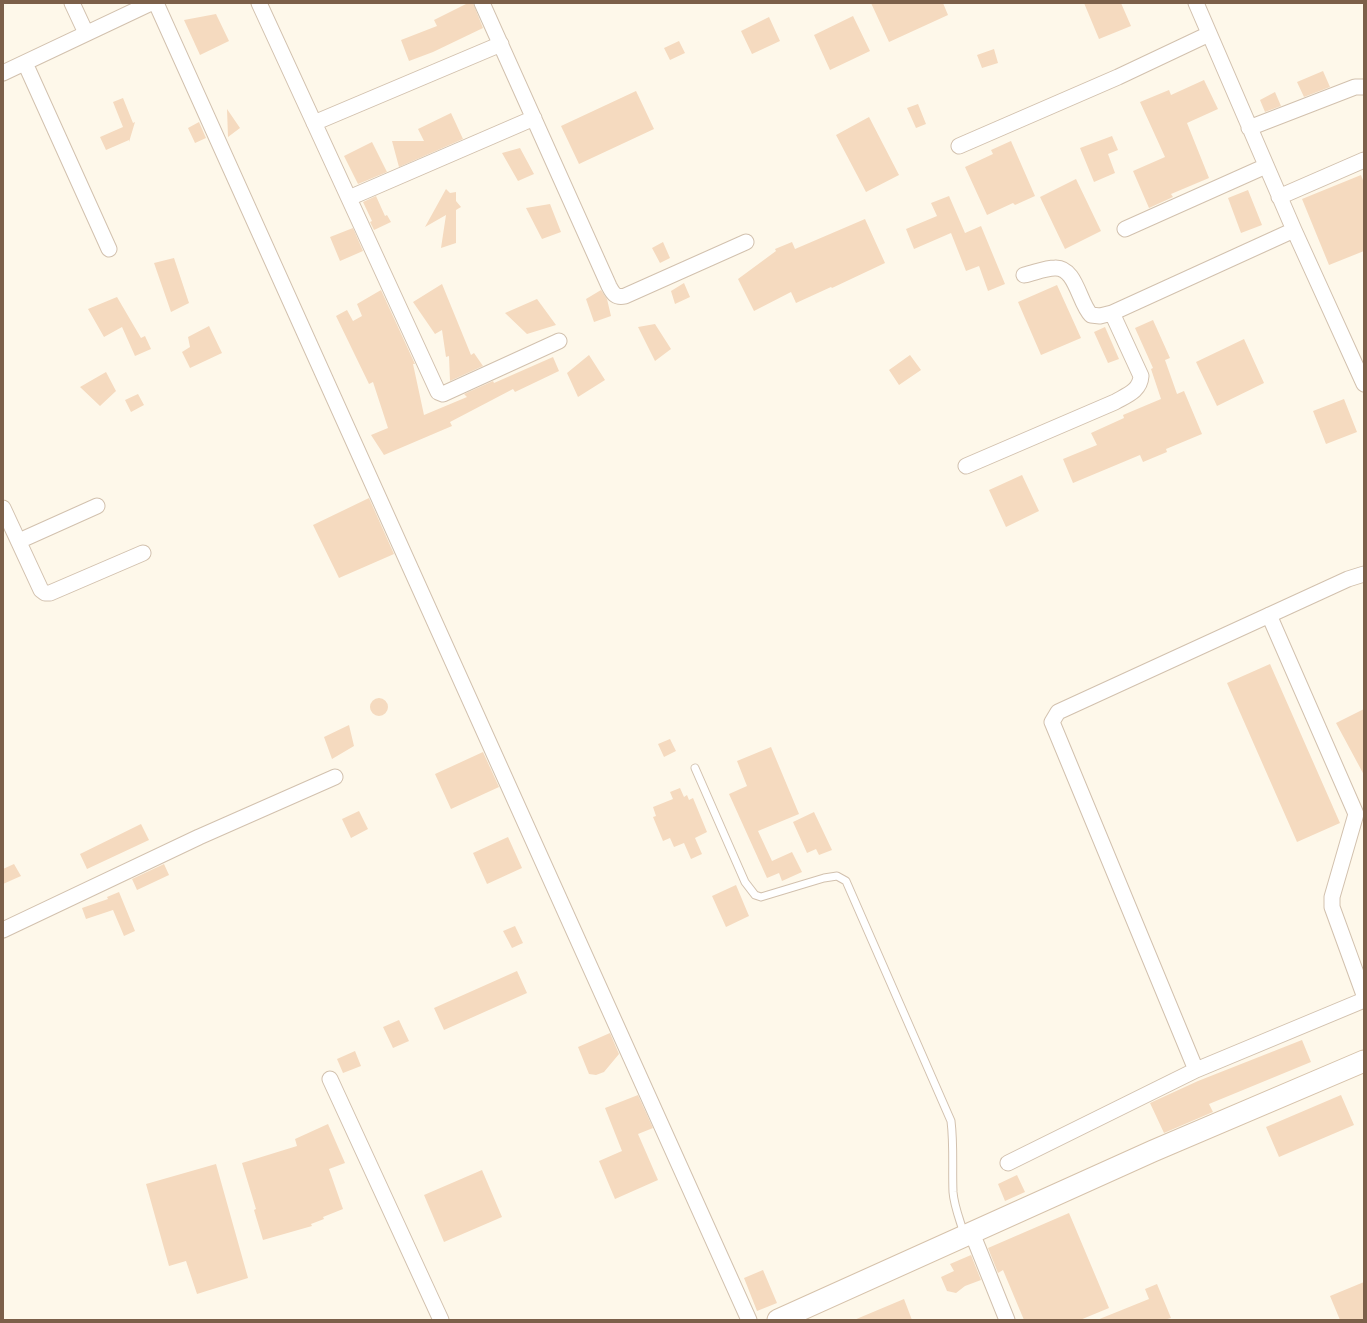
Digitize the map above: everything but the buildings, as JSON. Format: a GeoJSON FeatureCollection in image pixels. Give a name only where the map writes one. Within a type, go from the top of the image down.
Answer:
{"type":"FeatureCollection","features":[{"type":"Feature","properties":{"kind":"main road"},"geometry":{"type":"LineString","coordinates":[[778,1320],[1153,1151],[1364,1061]]}},
{"type":"Feature","properties":{"kind":"street"},"geometry":{"type":"LineString","coordinates":[[72,3],[86,33]]}},
{"type":"Feature","properties":{"kind":"street"},"geometry":{"type":"LineString","coordinates":[[3,73],[151,3]]}},
{"type":"Feature","properties":{"kind":"street"},"geometry":{"type":"LineString","coordinates":[[156,3],[748,1320]]}},
{"type":"Feature","properties":{"kind":"street"},"geometry":{"type":"LineString","coordinates":[[259,3],[438,392],[443,394],[559,341]]}},
{"type":"Feature","properties":{"kind":"street"},"geometry":{"type":"LineString","coordinates":[[482,3],[609,286],[615,295],[619,297],[625,296],[746,242]]}},
{"type":"Feature","properties":{"kind":"street"},"geometry":{"type":"LineString","coordinates":[[1196,3],[1279,197],[1364,384]]}},
{"type":"Feature","properties":{"kind":"street"},"geometry":{"type":"LineString","coordinates":[[959,146],[1118,77],[1209,34]]}},
{"type":"Feature","properties":{"kind":"street"},"geometry":{"type":"LineString","coordinates":[[314,124],[501,44]]}},
{"type":"Feature","properties":{"kind":"street"},"geometry":{"type":"LineString","coordinates":[[25,63],[109,249]]}},
{"type":"Feature","properties":{"kind":"street"},"geometry":{"type":"LineString","coordinates":[[1249,128],[1355,87],[1364,87]]}},
{"type":"Feature","properties":{"kind":"street"},"geometry":{"type":"LineString","coordinates":[[349,198],[534,118]]}},
{"type":"Feature","properties":{"kind":"street"},"geometry":{"type":"LineString","coordinates":[[1279,197],[1364,160]]}},
{"type":"Feature","properties":{"kind":"street"},"geometry":{"type":"LineString","coordinates":[[1125,229],[1266,166]]}},
{"type":"Feature","properties":{"kind":"street"},"geometry":{"type":"LineString","coordinates":[[1024,275],[1055,268],[1064,270],[1072,277],[1086,310],[1091,315],[1100,316],[1112,313],[1294,230]]}},
{"type":"Feature","properties":{"kind":"street"},"geometry":{"type":"LineString","coordinates":[[966,466],[1133,393],[1140,384],[1141,376],[1112,313]]}},
{"type":"Feature","properties":{"kind":"street"},"geometry":{"type":"LineString","coordinates":[[19,541],[98,506]]}},
{"type":"Feature","properties":{"kind":"street"},"geometry":{"type":"LineString","coordinates":[[3,508],[41,590],[46,593],[50,593],[143,553]]}},
{"type":"Feature","properties":{"kind":"street"},"geometry":{"type":"LineString","coordinates":[[1196,1070],[1052,722],[1058,712],[1348,579],[1364,574]]}},
{"type":"Feature","properties":{"kind":"street"},"geometry":{"type":"LineString","coordinates":[[1269,615],[1356,814],[1332,897],[1332,907],[1364,995]]}},
{"type":"Feature","properties":{"kind":"street"},"geometry":{"type":"LineString","coordinates":[[3,930],[199,837],[335,777]]}},
{"type":"Feature","properties":{"kind":"street"},"geometry":{"type":"LineString","coordinates":[[1008,1163],[1196,1070],[1364,1000]]}},
{"type":"Feature","properties":{"kind":"street"},"geometry":{"type":"LineString","coordinates":[[330,1080],[441,1320]]}},
{"type":"Feature","properties":{"kind":"street"},"geometry":{"type":"LineString","coordinates":[[968,1235],[1007,1320]]}},
{"type":"Feature","properties":{"kind":"lane"},"geometry":{"type":"LineString","coordinates":[[695,768],[745,882],[755,895],[761,897],[824,878],[838,876],[846,881],[951,1121],[954,1152],[954,1197],[968,1235]]}}]}
